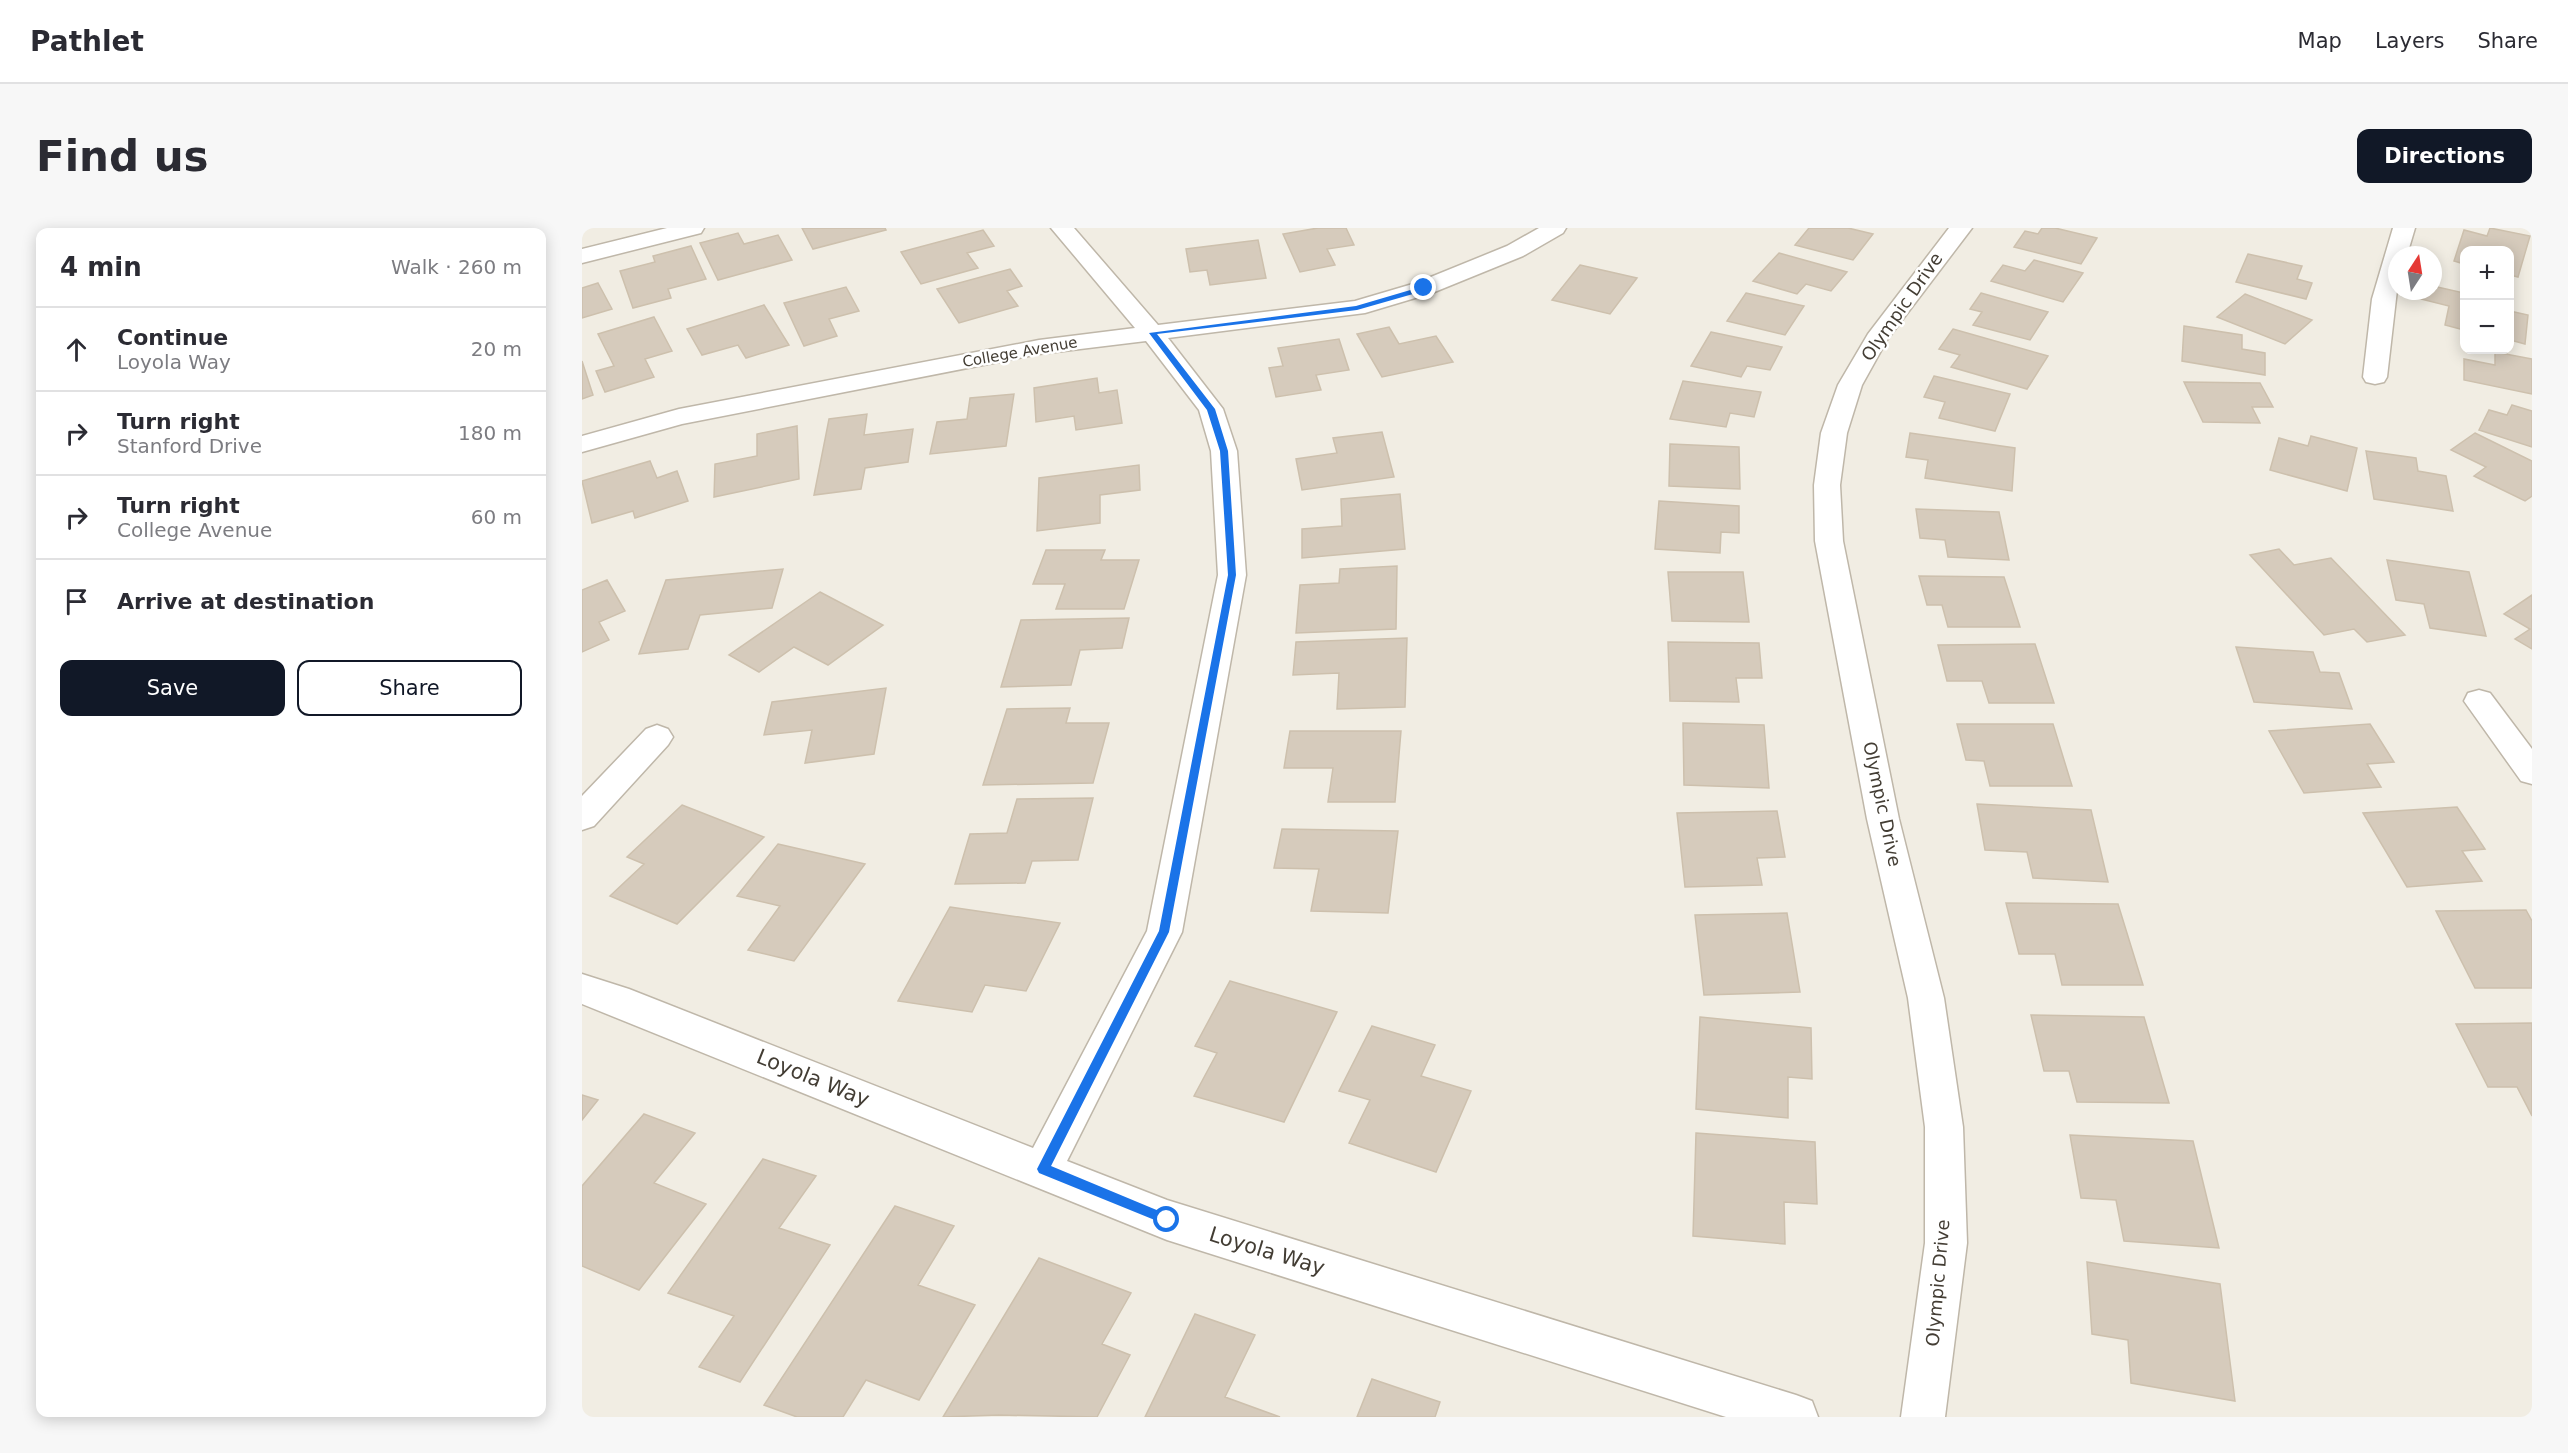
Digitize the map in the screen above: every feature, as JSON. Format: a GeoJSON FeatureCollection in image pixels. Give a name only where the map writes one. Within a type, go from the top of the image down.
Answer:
{"type":"FeatureCollection","features":[{"type":"Feature","properties":{"kind":"street"},"geometry":{"type":"LineString","coordinates":[[582,256],[693,228]]}},
{"type":"Feature","properties":{"kind":"street"},"geometry":{"type":"LineString","coordinates":[[1043,1169],[1164,932],[1232,575],[1224,451],[1211,409],[1152,333],[1062,228]]}},
{"type":"Feature","properties":{"kind":"street","name":"College Avenue"},"geometry":{"type":"LineString","coordinates":[[582,444],[679,417],[1039,347],[1357,308],[1424,288],[1459,274],[1515,250],[1555,228]]}},
{"type":"Feature","properties":{"kind":"street","name":"Olympic Drive"},"geometry":{"type":"LineString","coordinates":[[1923,1417],[1946,1243],[1944,1127],[1926,998],[1883,819],[1829,541],[1827,485],[1834,433],[1850,385],[1876,339],[1961,228]]}},
{"type":"Feature","properties":{"kind":"street"},"geometry":{"type":"LineString","coordinates":[[2375,377],[2383,300],[2404,228]]}},
{"type":"Feature","properties":{"kind":"street"},"geometry":{"type":"LineString","coordinates":[[2479,701],[2532,772]]}},
{"type":"Feature","properties":{"kind":"street"},"geometry":{"type":"LineString","coordinates":[[582,817],[657,737]]}},
{"type":"Feature","properties":{"kind":"street","name":"Loyola Way"},"geometry":{"type":"LineString","coordinates":[[582,989],[616,1000],[1167,1220],[1796,1417]]}},
{"type":"Feature","properties":{"kind":"building"},"geometry":{"type":"Polygon","coordinates":[[[802,228],[885,228],[886,230],[813,249],[802,228]]]}},
{"type":"Feature","properties":{"kind":"building"},"geometry":{"type":"Polygon","coordinates":[[[1318,228],[1346,228],[1354,245],[1327,249],[1335,265],[1300,272],[1283,234],[1318,228]]]}},
{"type":"Feature","properties":{"kind":"building"},"geometry":{"type":"Polygon","coordinates":[[[1809,228],[1848,228],[1873,234],[1853,260],[1795,245],[1809,228]]]}},
{"type":"Feature","properties":{"kind":"building"},"geometry":{"type":"Polygon","coordinates":[[[2042,228],[2055,228],[2097,238],[2081,264],[2014,247],[2025,231],[2038,234],[2042,228]]]}},
{"type":"Feature","properties":{"kind":"building"},"geometry":{"type":"Polygon","coordinates":[[[2490,228],[2530,236],[2518,277],[2514,276],[2514,246],[2460,246],[2460,263],[2454,261],[2464,230],[2487,236],[2490,228]]]}},
{"type":"Feature","properties":{"kind":"building"},"geometry":{"type":"Polygon","coordinates":[[[983,230],[994,246],[967,253],[978,268],[921,284],[901,252],[983,230]]]}},
{"type":"Feature","properties":{"kind":"building"},"geometry":{"type":"Polygon","coordinates":[[[738,233],[744,244],[778,235],[792,260],[718,280],[700,243],[738,233]]]}},
{"type":"Feature","properties":{"kind":"building"},"geometry":{"type":"Polygon","coordinates":[[[1258,240],[1266,278],[1210,285],[1207,270],[1190,272],[1186,249],[1258,240]]]}},
{"type":"Feature","properties":{"kind":"building"},"geometry":{"type":"Polygon","coordinates":[[[691,246],[706,279],[668,289],[671,298],[633,308],[620,271],[655,262],[653,256],[691,246]]]}},
{"type":"Feature","properties":{"kind":"building"},"geometry":{"type":"Polygon","coordinates":[[[1779,253],[1847,272],[1831,291],[1806,284],[1797,294],[1753,281],[1779,253]]]}},
{"type":"Feature","properties":{"kind":"building"},"geometry":{"type":"Polygon","coordinates":[[[2248,254],[2302,266],[2297,279],[2312,283],[2306,299],[2236,282],[2248,254]]]}},
{"type":"Feature","properties":{"kind":"building"},"geometry":{"type":"Polygon","coordinates":[[[2034,260],[2083,273],[2063,302],[1991,281],[2003,265],[2025,271],[2034,260]]]}},
{"type":"Feature","properties":{"kind":"building"},"geometry":{"type":"Polygon","coordinates":[[[1580,265],[1637,278],[1610,314],[1552,300],[1580,265]]]}},
{"type":"Feature","properties":{"kind":"building"},"geometry":{"type":"Polygon","coordinates":[[[1010,269],[1022,286],[1007,291],[1018,306],[959,323],[937,289],[1010,269]]]}},
{"type":"Feature","properties":{"kind":"building"},"geometry":{"type":"Polygon","coordinates":[[[598,283],[612,309],[582,318],[582,288],[598,283]]]}},
{"type":"Feature","properties":{"kind":"building"},"geometry":{"type":"Polygon","coordinates":[[[846,287],[859,311],[829,319],[837,336],[804,346],[784,303],[846,287]]]}},
{"type":"Feature","properties":{"kind":"building"},"geometry":{"type":"Polygon","coordinates":[[[2442,288],[2460,292],[2460,329],[2445,325],[2449,306],[2425,300],[2442,300],[2442,288]]]}},
{"type":"Feature","properties":{"kind":"building"},"geometry":{"type":"Polygon","coordinates":[[[1746,293],[1804,306],[1785,335],[1727,321],[1746,293]]]}},
{"type":"Feature","properties":{"kind":"building"},"geometry":{"type":"Polygon","coordinates":[[[1981,293],[2048,312],[2030,340],[1973,325],[1982,312],[1970,309],[1981,293]]]}},
{"type":"Feature","properties":{"kind":"building"},"geometry":{"type":"Polygon","coordinates":[[[2245,294],[2312,320],[2285,344],[2217,317],[2245,294]]]}},
{"type":"Feature","properties":{"kind":"building"},"geometry":{"type":"Polygon","coordinates":[[[764,305],[789,345],[746,358],[738,345],[702,355],[687,329],[764,305]]]}},
{"type":"Feature","properties":{"kind":"building"},"geometry":{"type":"Polygon","coordinates":[[[2514,312],[2528,315],[2525,344],[2514,341],[2514,312]]]}},
{"type":"Feature","properties":{"kind":"building"},"geometry":{"type":"Polygon","coordinates":[[[654,317],[672,351],[645,359],[654,377],[605,392],[596,371],[614,366],[598,334],[654,317]]]}},
{"type":"Feature","properties":{"kind":"building"},"geometry":{"type":"Polygon","coordinates":[[[2184,326],[2242,335],[2242,349],[2265,353],[2265,375],[2182,361],[2184,326]]]}},
{"type":"Feature","properties":{"kind":"building"},"geometry":{"type":"Polygon","coordinates":[[[1389,327],[1399,344],[1436,336],[1453,362],[1382,377],[1357,334],[1389,327]]]}},
{"type":"Feature","properties":{"kind":"building"},"geometry":{"type":"Polygon","coordinates":[[[1953,329],[2048,356],[2027,389],[1951,367],[1960,355],[1939,349],[1953,329]]]}},
{"type":"Feature","properties":{"kind":"building"},"geometry":{"type":"Polygon","coordinates":[[[1711,332],[1782,347],[1770,370],[1747,366],[1741,377],[1691,366],[1711,332]]]}},
{"type":"Feature","properties":{"kind":"building"},"geometry":{"type":"Polygon","coordinates":[[[1339,339],[1349,370],[1316,375],[1321,390],[1276,397],[1269,368],[1283,366],[1278,348],[1339,339]]]}},
{"type":"Feature","properties":{"kind":"building"},"geometry":{"type":"Polygon","coordinates":[[[2495,354],[2532,359],[2532,394],[2464,380],[2464,359],[2495,365],[2495,354]]]}},
{"type":"Feature","properties":{"kind":"building"},"geometry":{"type":"Polygon","coordinates":[[[582,361],[593,395],[582,399],[582,361]]]}},
{"type":"Feature","properties":{"kind":"building"},"geometry":{"type":"Polygon","coordinates":[[[1934,376],[2010,394],[1995,431],[1939,418],[1945,402],[1924,397],[1934,376]]]}},
{"type":"Feature","properties":{"kind":"building"},"geometry":{"type":"Polygon","coordinates":[[[1097,378],[1099,393],[1117,390],[1122,423],[1076,430],[1074,416],[1036,422],[1034,388],[1097,378]]]}},
{"type":"Feature","properties":{"kind":"building"},"geometry":{"type":"Polygon","coordinates":[[[1683,381],[1761,392],[1754,417],[1730,413],[1726,427],[1670,419],[1683,381]]]}},
{"type":"Feature","properties":{"kind":"building"},"geometry":{"type":"Polygon","coordinates":[[[2184,382],[2260,383],[2273,407],[2252,407],[2260,423],[2203,422],[2184,382]]]}},
{"type":"Feature","properties":{"kind":"building"},"geometry":{"type":"Polygon","coordinates":[[[1014,394],[1006,446],[930,454],[937,422],[967,419],[970,398],[1014,394]]]}},
{"type":"Feature","properties":{"kind":"building"},"geometry":{"type":"Polygon","coordinates":[[[2512,405],[2532,411],[2532,447],[2479,430],[2489,410],[2507,415],[2512,405]]]}},
{"type":"Feature","properties":{"kind":"building"},"geometry":{"type":"Polygon","coordinates":[[[867,414],[864,435],[913,429],[908,462],[865,468],[861,489],[814,495],[829,419],[867,414]]]}},
{"type":"Feature","properties":{"kind":"building"},"geometry":{"type":"Polygon","coordinates":[[[797,426],[799,479],[714,497],[715,464],[757,456],[757,434],[797,426]]]}},
{"type":"Feature","properties":{"kind":"building"},"geometry":{"type":"Polygon","coordinates":[[[1382,432],[1394,477],[1302,490],[1296,459],[1337,453],[1333,438],[1382,432]]]}},
{"type":"Feature","properties":{"kind":"building"},"geometry":{"type":"Polygon","coordinates":[[[1910,433],[2015,448],[2012,491],[1925,478],[1928,460],[1906,457],[1910,433]]]}},
{"type":"Feature","properties":{"kind":"building"},"geometry":{"type":"Polygon","coordinates":[[[2475,433],[2532,461],[2532,496],[2525,501],[2474,476],[2486,467],[2451,450],[2475,433]]]}},
{"type":"Feature","properties":{"kind":"building"},"geometry":{"type":"Polygon","coordinates":[[[2311,436],[2357,448],[2347,491],[2270,470],[2279,438],[2308,446],[2311,436]]]}},
{"type":"Feature","properties":{"kind":"building"},"geometry":{"type":"Polygon","coordinates":[[[1670,444],[1739,447],[1740,489],[1669,486],[1670,444]]]}},
{"type":"Feature","properties":{"kind":"building"},"geometry":{"type":"Polygon","coordinates":[[[2366,451],[2416,458],[2418,471],[2446,476],[2453,511],[2374,499],[2366,451]]]}},
{"type":"Feature","properties":{"kind":"building"},"geometry":{"type":"Polygon","coordinates":[[[650,461],[657,478],[677,471],[688,501],[635,518],[633,511],[592,523],[582,481],[650,461]]]}},
{"type":"Feature","properties":{"kind":"building"},"geometry":{"type":"Polygon","coordinates":[[[1139,465],[1140,490],[1100,495],[1100,523],[1037,531],[1039,478],[1139,465]]]}},
{"type":"Feature","properties":{"kind":"building"},"geometry":{"type":"Polygon","coordinates":[[[1400,494],[1405,549],[1302,558],[1302,529],[1342,526],[1341,499],[1400,494]]]}},
{"type":"Feature","properties":{"kind":"building"},"geometry":{"type":"Polygon","coordinates":[[[1659,501],[1739,506],[1739,533],[1721,532],[1720,553],[1655,549],[1659,501]]]}},
{"type":"Feature","properties":{"kind":"building"},"geometry":{"type":"Polygon","coordinates":[[[1916,509],[1999,512],[2009,560],[1948,557],[1945,540],[1920,538],[1916,509]]]}},
{"type":"Feature","properties":{"kind":"building"},"geometry":{"type":"Polygon","coordinates":[[[2279,549],[2294,565],[2331,558],[2405,635],[2367,642],[2354,629],[2324,635],[2250,555],[2279,549]]]}},
{"type":"Feature","properties":{"kind":"building"},"geometry":{"type":"Polygon","coordinates":[[[1046,550],[1105,550],[1101,560],[1139,560],[1124,609],[1056,609],[1065,584],[1033,584],[1046,550]]]}},
{"type":"Feature","properties":{"kind":"building"},"geometry":{"type":"Polygon","coordinates":[[[2387,560],[2469,572],[2486,636],[2430,628],[2424,604],[2396,600],[2387,560]]]}},
{"type":"Feature","properties":{"kind":"building"},"geometry":{"type":"Polygon","coordinates":[[[1397,566],[1396,629],[1296,633],[1300,585],[1339,583],[1340,569],[1397,566]]]}},
{"type":"Feature","properties":{"kind":"building"},"geometry":{"type":"Polygon","coordinates":[[[783,569],[772,608],[700,615],[688,649],[639,654],[666,580],[783,569]]]}},
{"type":"Feature","properties":{"kind":"building"},"geometry":{"type":"Polygon","coordinates":[[[1668,572],[1743,572],[1749,622],[1672,621],[1668,572]]]}},
{"type":"Feature","properties":{"kind":"building"},"geometry":{"type":"Polygon","coordinates":[[[1919,576],[2004,577],[2020,627],[1948,627],[1942,605],[1927,605],[1919,576]]]}},
{"type":"Feature","properties":{"kind":"building"},"geometry":{"type":"Polygon","coordinates":[[[607,580],[625,611],[599,622],[609,640],[582,652],[582,590],[607,580]]]}},
{"type":"Feature","properties":{"kind":"building"},"geometry":{"type":"Polygon","coordinates":[[[820,592],[883,625],[828,665],[794,647],[759,672],[729,655],[820,592]]]}},
{"type":"Feature","properties":{"kind":"building"},"geometry":{"type":"Polygon","coordinates":[[[2532,595],[2532,649],[2515,639],[2530,629],[2504,614],[2532,595]]]}},
{"type":"Feature","properties":{"kind":"building"},"geometry":{"type":"Polygon","coordinates":[[[1129,618],[1122,648],[1080,650],[1071,685],[1001,687],[1021,620],[1129,618]]]}},
{"type":"Feature","properties":{"kind":"building"},"geometry":{"type":"Polygon","coordinates":[[[1407,638],[1405,707],[1337,709],[1339,673],[1293,675],[1296,642],[1407,638]]]}},
{"type":"Feature","properties":{"kind":"building"},"geometry":{"type":"Polygon","coordinates":[[[1668,642],[1759,643],[1762,678],[1736,678],[1739,702],[1670,701],[1668,642]]]}},
{"type":"Feature","properties":{"kind":"building"},"geometry":{"type":"Polygon","coordinates":[[[2035,644],[2054,703],[1989,703],[1982,681],[1947,681],[1938,645],[2035,644]]]}},
{"type":"Feature","properties":{"kind":"building"},"geometry":{"type":"Polygon","coordinates":[[[2236,647],[2313,652],[2320,672],[2339,673],[2352,709],[2254,702],[2236,647]]]}},
{"type":"Feature","properties":{"kind":"building"},"geometry":{"type":"Polygon","coordinates":[[[886,688],[874,754],[805,763],[812,730],[764,735],[772,702],[886,688]]]}},
{"type":"Feature","properties":{"kind":"building"},"geometry":{"type":"Polygon","coordinates":[[[1070,708],[1066,723],[1109,723],[1093,783],[983,785],[1007,709],[1070,708]]]}},
{"type":"Feature","properties":{"kind":"building"},"geometry":{"type":"Polygon","coordinates":[[[1683,723],[1764,725],[1769,788],[1684,785],[1683,723]]]}},
{"type":"Feature","properties":{"kind":"building"},"geometry":{"type":"Polygon","coordinates":[[[1957,724],[2053,724],[2072,786],[1990,786],[1984,761],[1966,760],[1957,724]]]}},
{"type":"Feature","properties":{"kind":"building"},"geometry":{"type":"Polygon","coordinates":[[[2370,724],[2394,762],[2367,764],[2381,787],[2304,793],[2269,731],[2370,724]]]}},
{"type":"Feature","properties":{"kind":"building"},"geometry":{"type":"Polygon","coordinates":[[[1290,731],[1401,731],[1395,802],[1328,802],[1333,768],[1284,768],[1290,731]]]}},
{"type":"Feature","properties":{"kind":"building"},"geometry":{"type":"Polygon","coordinates":[[[1093,798],[1078,860],[1032,861],[1025,883],[955,884],[970,834],[1007,833],[1017,799],[1093,798]]]}},
{"type":"Feature","properties":{"kind":"building"},"geometry":{"type":"Polygon","coordinates":[[[1977,804],[2091,810],[2108,882],[2033,878],[2027,852],[1985,850],[1977,804]]]}},
{"type":"Feature","properties":{"kind":"building"},"geometry":{"type":"Polygon","coordinates":[[[682,805],[764,837],[677,924],[610,896],[644,864],[627,857],[682,805]]]}},
{"type":"Feature","properties":{"kind":"building"},"geometry":{"type":"Polygon","coordinates":[[[2457,807],[2485,849],[2462,851],[2482,881],[2407,887],[2363,813],[2457,807]]]}},
{"type":"Feature","properties":{"kind":"building"},"geometry":{"type":"Polygon","coordinates":[[[1777,811],[1785,857],[1757,858],[1762,885],[1685,887],[1677,813],[1777,811]]]}},
{"type":"Feature","properties":{"kind":"building"},"geometry":{"type":"Polygon","coordinates":[[[1282,829],[1398,831],[1388,913],[1311,911],[1319,869],[1274,868],[1282,829]]]}},
{"type":"Feature","properties":{"kind":"building"},"geometry":{"type":"Polygon","coordinates":[[[778,844],[865,864],[794,961],[748,950],[780,906],[737,896],[778,844]]]}},
{"type":"Feature","properties":{"kind":"building"},"geometry":{"type":"Polygon","coordinates":[[[2006,903],[2118,904],[2143,985],[2062,985],[2055,954],[2019,954],[2006,903]]]}},
{"type":"Feature","properties":{"kind":"building"},"geometry":{"type":"Polygon","coordinates":[[[950,907],[1060,923],[1026,991],[985,985],[972,1012],[898,1001],[950,907]]]}},
{"type":"Feature","properties":{"kind":"building"},"geometry":{"type":"Polygon","coordinates":[[[2526,910],[2532,921],[2532,988],[2475,988],[2436,911],[2526,910]]]}},
{"type":"Feature","properties":{"kind":"building"},"geometry":{"type":"Polygon","coordinates":[[[1787,913],[1800,992],[1704,995],[1695,915],[1787,913]]]}},
{"type":"Feature","properties":{"kind":"building"},"geometry":{"type":"Polygon","coordinates":[[[1230,981],[1337,1012],[1284,1122],[1194,1096],[1217,1053],[1195,1046],[1230,981]]]}},
{"type":"Feature","properties":{"kind":"building"},"geometry":{"type":"Polygon","coordinates":[[[2031,1015],[2144,1017],[2169,1103],[2077,1102],[2069,1071],[2044,1071],[2031,1015]]]}},
{"type":"Feature","properties":{"kind":"building"},"geometry":{"type":"Polygon","coordinates":[[[1700,1017],[1811,1028],[1812,1079],[1788,1077],[1788,1118],[1696,1109],[1700,1017]]]}},
{"type":"Feature","properties":{"kind":"building"},"geometry":{"type":"Polygon","coordinates":[[[2532,1023],[2532,1116],[2517,1087],[2488,1087],[2456,1024],[2532,1023]]]}},
{"type":"Feature","properties":{"kind":"building"},"geometry":{"type":"Polygon","coordinates":[[[1372,1026],[1435,1045],[1421,1076],[1471,1091],[1436,1172],[1349,1143],[1370,1100],[1339,1091],[1372,1026]]]}},
{"type":"Feature","properties":{"kind":"building"},"geometry":{"type":"Polygon","coordinates":[[[582,1095],[598,1100],[582,1120],[582,1095]]]}},
{"type":"Feature","properties":{"kind":"building"},"geometry":{"type":"Polygon","coordinates":[[[644,1114],[695,1133],[654,1183],[706,1204],[639,1290],[582,1266],[582,1186],[644,1114]]]}},
{"type":"Feature","properties":{"kind":"building"},"geometry":{"type":"Polygon","coordinates":[[[1696,1133],[1815,1142],[1817,1204],[1784,1202],[1785,1244],[1693,1236],[1696,1133]]]}},
{"type":"Feature","properties":{"kind":"building"},"geometry":{"type":"Polygon","coordinates":[[[2070,1135],[2193,1141],[2219,1248],[2124,1241],[2116,1200],[2081,1198],[2070,1135]]]}},
{"type":"Feature","properties":{"kind":"building"},"geometry":{"type":"Polygon","coordinates":[[[763,1159],[816,1176],[779,1228],[830,1245],[740,1382],[699,1367],[734,1316],[668,1293],[763,1159]]]}},
{"type":"Feature","properties":{"kind":"building"},"geometry":{"type":"Polygon","coordinates":[[[895,1206],[954,1226],[918,1285],[975,1305],[919,1400],[866,1380],[843,1417],[797,1417],[764,1405],[895,1206]]]}},
{"type":"Feature","properties":{"kind":"building"},"geometry":{"type":"Polygon","coordinates":[[[1039,1258],[1131,1293],[1102,1344],[1130,1355],[1097,1417],[999,1415],[943,1417],[1039,1258]]]}},
{"type":"Feature","properties":{"kind":"building"},"geometry":{"type":"Polygon","coordinates":[[[2087,1262],[2220,1284],[2235,1401],[2131,1383],[2128,1340],[2092,1334],[2087,1262]]]}},
{"type":"Feature","properties":{"kind":"building"},"geometry":{"type":"Polygon","coordinates":[[[1195,1314],[1255,1335],[1225,1397],[1280,1417],[1145,1417],[1195,1314]]]}},
{"type":"Feature","properties":{"kind":"building"},"geometry":{"type":"Polygon","coordinates":[[[1372,1379],[1440,1402],[1435,1417],[1357,1417],[1372,1379]]]}},
{"type":"Feature","properties":{"kind":"route"},"geometry":{"type":"LineString","coordinates":[[1167,1220],[1043,1169],[1164,932],[1232,575],[1224,451],[1211,409],[1152,333],[1357,308],[1424,288]]}}]}
